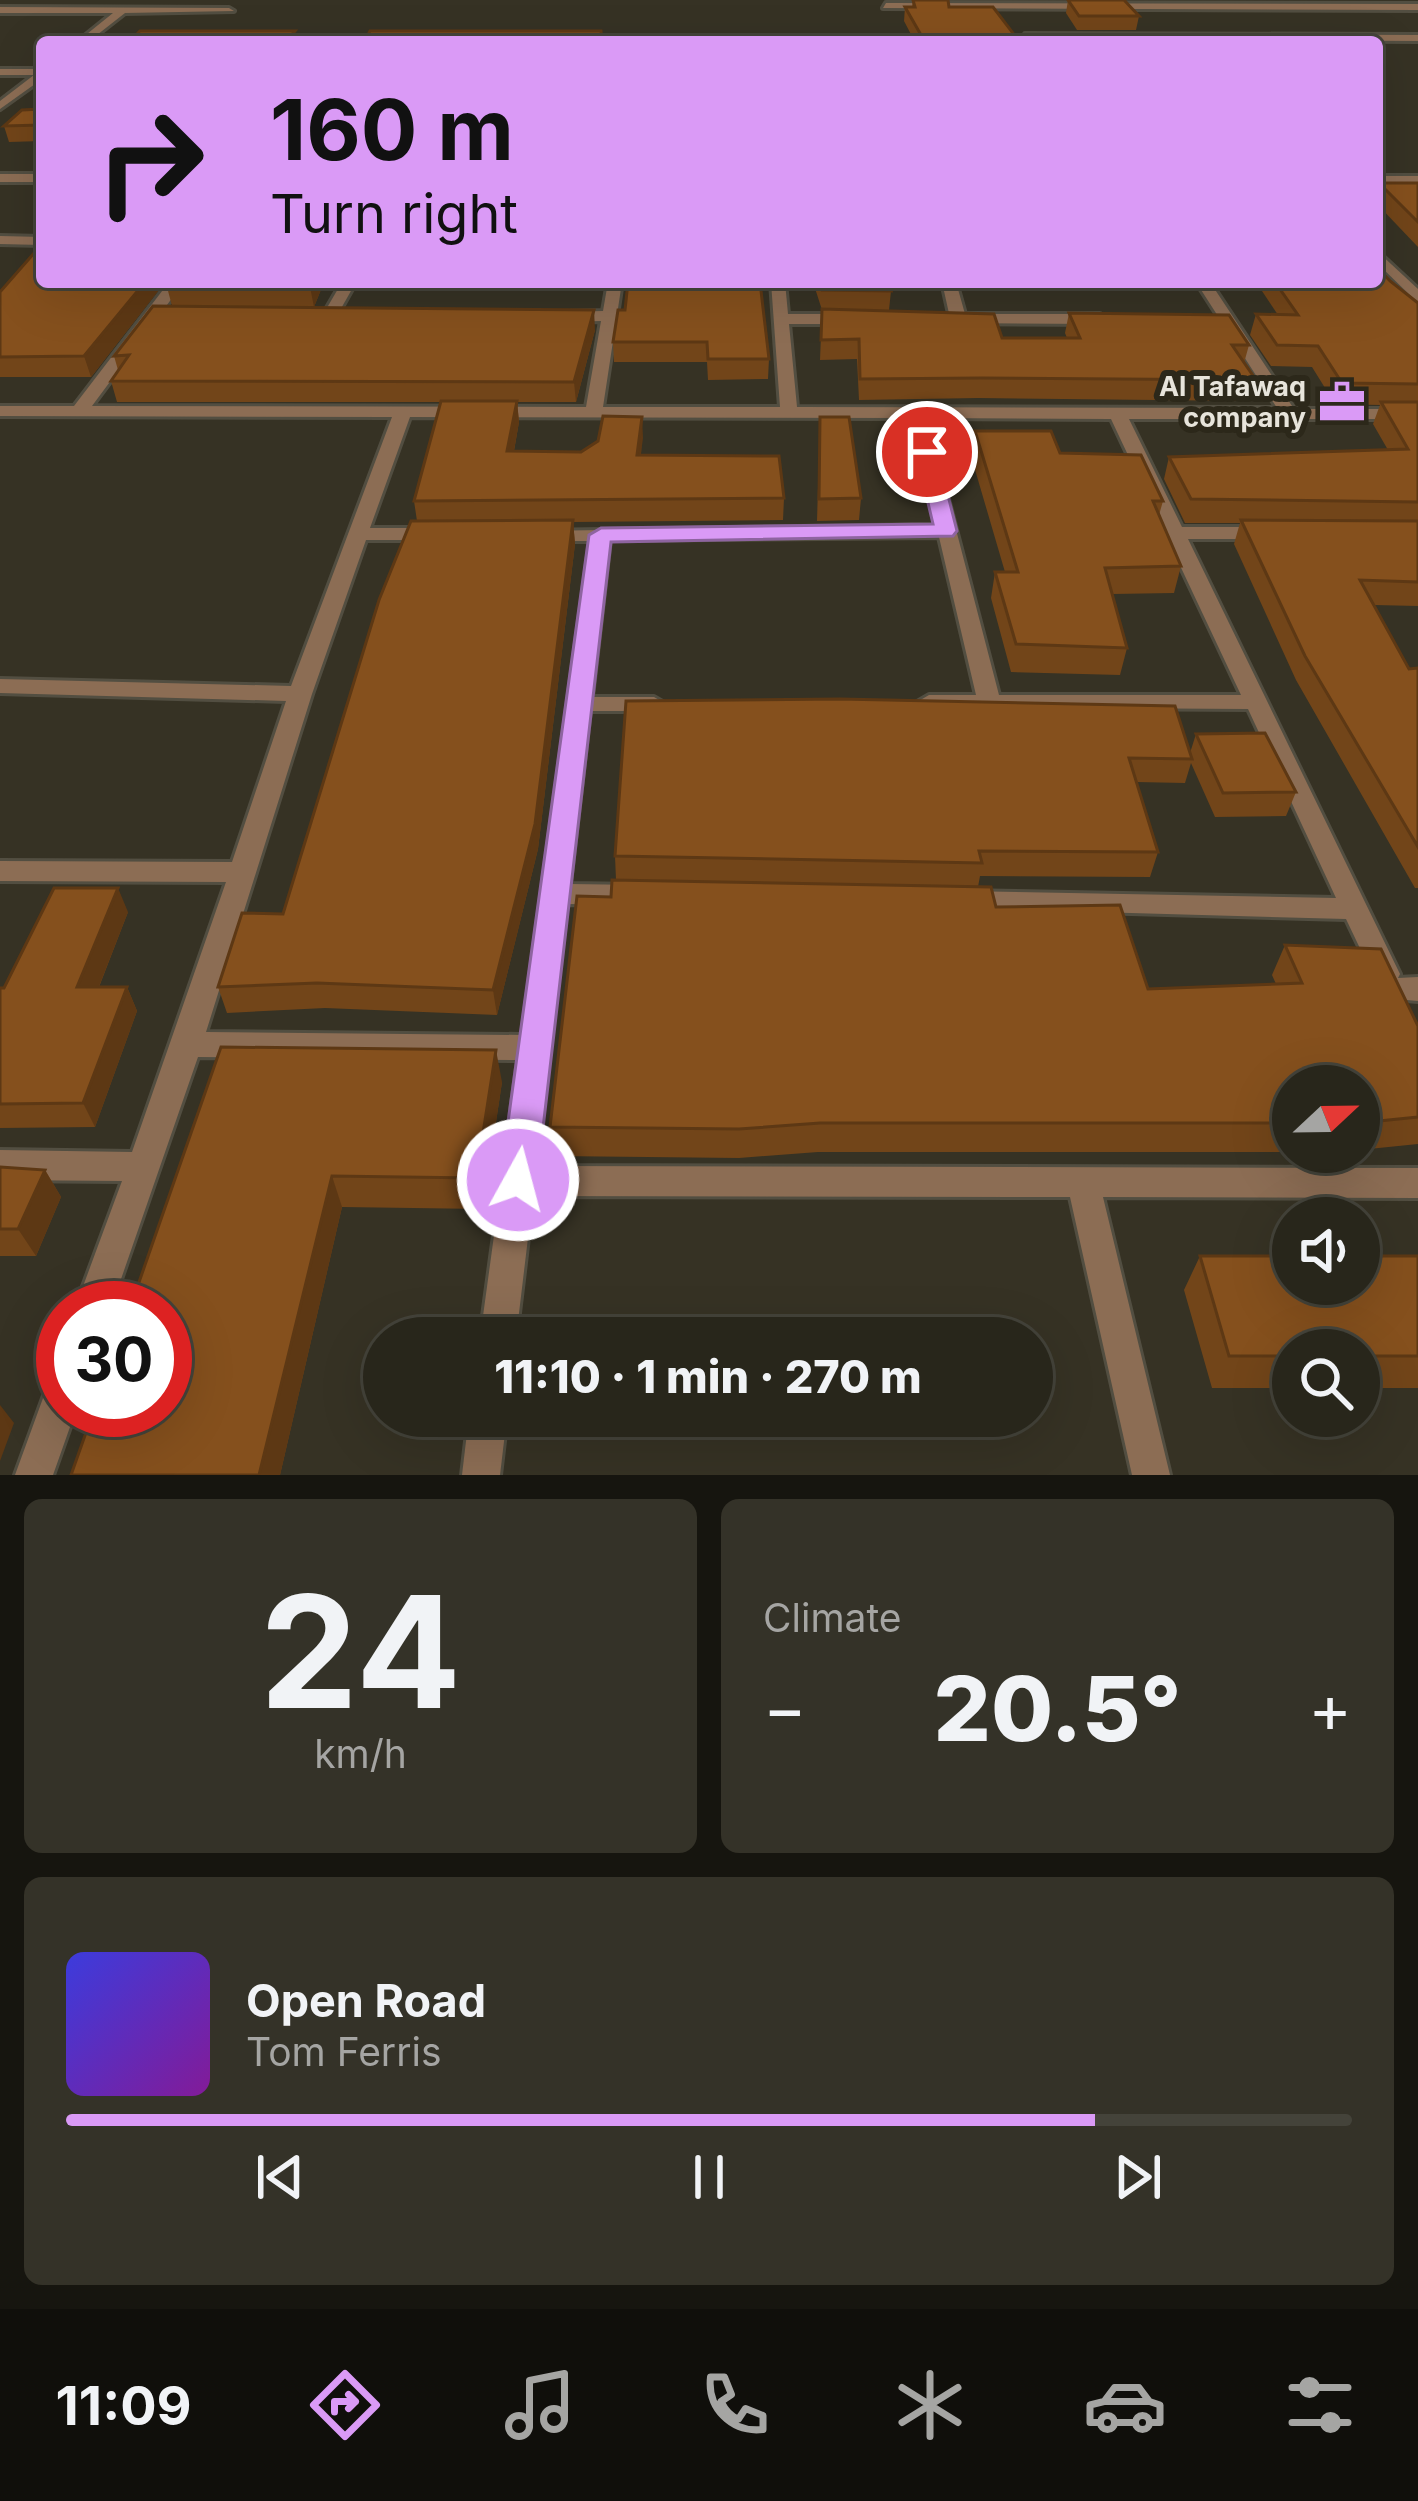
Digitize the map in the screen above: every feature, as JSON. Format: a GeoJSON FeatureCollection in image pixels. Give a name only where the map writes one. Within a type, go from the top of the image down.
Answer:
{"type":"FeatureCollection","features":[{"type":"Feature","properties":{"kind":"street"},"geometry":{"type":"LineString","coordinates":[[214,25],[240,0]]}},
{"type":"Feature","properties":{"kind":"street"},"geometry":{"type":"LineString","coordinates":[[898,36],[885,3],[1418,7]]}},
{"type":"Feature","properties":{"kind":"street"},"geometry":{"type":"LineString","coordinates":[[1001,3],[1023,36]]}},
{"type":"Feature","properties":{"kind":"street"},"geometry":{"type":"LineString","coordinates":[[1330,3],[1348,17]]}},
{"type":"Feature","properties":{"kind":"street"},"geometry":{"type":"LineString","coordinates":[[0,10],[229,11]]}},
{"type":"Feature","properties":{"kind":"street"},"geometry":{"type":"LineString","coordinates":[[90,36],[122,10]]}},
{"type":"Feature","properties":{"kind":"street"},"geometry":{"type":"LineString","coordinates":[[1362,28],[1373,36]]}},
{"type":"Feature","properties":{"kind":"street"},"geometry":{"type":"LineString","coordinates":[[1383,38],[1418,38]]}},
{"type":"Feature","properties":{"kind":"street"},"geometry":{"type":"LineString","coordinates":[[0,72],[36,73]]}},
{"type":"Feature","properties":{"kind":"street"},"geometry":{"type":"LineString","coordinates":[[0,106],[36,78]]}},
{"type":"Feature","properties":{"kind":"street"},"geometry":{"type":"LineString","coordinates":[[0,118],[21,118]]}},
{"type":"Feature","properties":{"kind":"street"},"geometry":{"type":"LineString","coordinates":[[0,166],[36,166]]}},
{"type":"Feature","properties":{"kind":"street"},"geometry":{"type":"LineString","coordinates":[[1383,167],[1418,167]]}},
{"type":"Feature","properties":{"kind":"street"},"geometry":{"type":"LineString","coordinates":[[0,178],[36,178]]}},
{"type":"Feature","properties":{"kind":"street"},"geometry":{"type":"LineString","coordinates":[[1383,180],[1418,180]]}},
{"type":"Feature","properties":{"kind":"street"},"geometry":{"type":"LineString","coordinates":[[0,240],[36,243]]}},
{"type":"Feature","properties":{"kind":"street"},"geometry":{"type":"LineString","coordinates":[[28,263],[36,252]]}},
{"type":"Feature","properties":{"kind":"street"},"geometry":{"type":"LineString","coordinates":[[1383,261],[1418,298]]}},
{"type":"Feature","properties":{"kind":"street"},"geometry":{"type":"LineString","coordinates":[[79,411],[172,288]]}},
{"type":"Feature","properties":{"kind":"street"},"geometry":{"type":"LineString","coordinates":[[329,318],[346,288]]}},
{"type":"Feature","properties":{"kind":"street"},"geometry":{"type":"LineString","coordinates":[[594,412],[614,288]]}},
{"type":"Feature","properties":{"kind":"street"},"geometry":{"type":"LineString","coordinates":[[778,288],[789,413]]}},
{"type":"Feature","properties":{"kind":"street"},"geometry":{"type":"LineString","coordinates":[[950,288],[958,318]]}},
{"type":"Feature","properties":{"kind":"street"},"geometry":{"type":"LineString","coordinates":[[1207,288],[1289,414]]}},
{"type":"Feature","properties":{"kind":"street"},"geometry":{"type":"LineString","coordinates":[[151,316],[173,316]]}},
{"type":"Feature","properties":{"kind":"street"},"geometry":{"type":"LineString","coordinates":[[539,317],[609,316]]}},
{"type":"Feature","properties":{"kind":"street"},"geometry":{"type":"LineString","coordinates":[[307,318],[352,318]]}},
{"type":"Feature","properties":{"kind":"street"},"geometry":{"type":"LineString","coordinates":[[781,319],[869,319]]}},
{"type":"Feature","properties":{"kind":"street"},"geometry":{"type":"LineString","coordinates":[[935,319],[1115,319]]}},
{"type":"Feature","properties":{"kind":"street"},"geometry":{"type":"LineString","coordinates":[[1205,320],[1228,320]]}},
{"type":"Feature","properties":{"kind":"street"},"geometry":{"type":"LineString","coordinates":[[0,411],[1418,414]]}},
{"type":"Feature","properties":{"kind":"street"},"geometry":{"type":"LineString","coordinates":[[102,1281],[187,1044],[300,694],[403,412]]}},
{"type":"Feature","properties":{"kind":"street"},"geometry":{"type":"LineString","coordinates":[[917,413],[945,531],[971,608],[989,701]]}},
{"type":"Feature","properties":{"kind":"street"},"geometry":{"type":"LineString","coordinates":[[1118,414],[1355,908],[1404,995]]}},
{"type":"Feature","properties":{"kind":"street"},"geometry":{"type":"LineString","coordinates":[[529,535],[945,531]]}},
{"type":"Feature","properties":{"kind":"street"},"geometry":{"type":"LineString","coordinates":[[1175,533],[1293,533]]}},
{"type":"Feature","properties":{"kind":"street"},"geometry":{"type":"LineString","coordinates":[[362,534],[458,534]]}},
{"type":"Feature","properties":{"kind":"street"},"geometry":{"type":"LineString","coordinates":[[501,1317],[601,535]]}},
{"type":"Feature","properties":{"kind":"street"},"geometry":{"type":"LineString","coordinates":[[0,686],[300,694]]}},
{"type":"Feature","properties":{"kind":"street"},"geometry":{"type":"LineString","coordinates":[[898,702],[1256,702]]}},
{"type":"Feature","properties":{"kind":"street"},"geometry":{"type":"LineString","coordinates":[[579,704],[670,704]]}},
{"type":"Feature","properties":{"kind":"street"},"geometry":{"type":"LineString","coordinates":[[0,871],[240,872]]}},
{"type":"Feature","properties":{"kind":"street"},"geometry":{"type":"LineString","coordinates":[[555,893],[673,896]]}},
{"type":"Feature","properties":{"kind":"street"},"geometry":{"type":"LineString","coordinates":[[931,901],[1355,908]]}},
{"type":"Feature","properties":{"kind":"street"},"geometry":{"type":"LineString","coordinates":[[187,1044],[535,1048]]}},
{"type":"Feature","properties":{"kind":"street"},"geometry":{"type":"LineString","coordinates":[[0,1165],[142,1166]]}},
{"type":"Feature","properties":{"kind":"street"},"geometry":{"type":"LineString","coordinates":[[518,1180],[1418,1183]]}},
{"type":"Feature","properties":{"kind":"street"},"geometry":{"type":"LineString","coordinates":[[1083,1184],[1151,1475]]}},
{"type":"Feature","properties":{"kind":"street"},"geometry":{"type":"LineString","coordinates":[[34,1475],[47,1437]]}},
{"type":"Feature","properties":{"kind":"street"},"geometry":{"type":"LineString","coordinates":[[481,1475],[486,1437]]}},
{"type":"Feature","properties":{"kind":"building"},"geometry":{"type":"Polygon","coordinates":[[[913,0],[948,0],[949,7],[993,7],[1015,36],[922,36],[905,7],[915,7],[913,0]]]}},
{"type":"Feature","properties":{"kind":"building"},"geometry":{"type":"Polygon","coordinates":[[[1068,0],[1124,0],[1139,16],[1079,16],[1068,0]]]}},
{"type":"Feature","properties":{"kind":"building"},"geometry":{"type":"Polygon","coordinates":[[[140,31],[295,31],[291,36],[135,36],[140,31]]]}},
{"type":"Feature","properties":{"kind":"building"},"geometry":{"type":"Polygon","coordinates":[[[370,31],[601,31],[601,36],[367,36],[370,31]]]}},
{"type":"Feature","properties":{"kind":"building"},"geometry":{"type":"Polygon","coordinates":[[[36,109],[36,125],[4,126],[22,110],[36,109]]]}},
{"type":"Feature","properties":{"kind":"building"},"geometry":{"type":"Polygon","coordinates":[[[1383,183],[1418,183],[1418,222],[1383,187],[1383,183]]]}},
{"type":"Feature","properties":{"kind":"building"},"geometry":{"type":"Polygon","coordinates":[[[36,251],[36,288],[140,288],[84,356],[0,357],[0,292],[36,251]]]}},
{"type":"Feature","properties":{"kind":"building"},"geometry":{"type":"Polygon","coordinates":[[[1383,273],[1418,303],[1418,384],[1342,383],[1318,346],[1277,345],[1256,314],[1298,315],[1279,288],[1383,288],[1383,273]]]}},
{"type":"Feature","properties":{"kind":"building"},"geometry":{"type":"Polygon","coordinates":[[[627,288],[761,288],[769,359],[708,359],[707,342],[613,342],[618,310],[625,310],[627,288]]]}},
{"type":"Feature","properties":{"kind":"building"},"geometry":{"type":"Polygon","coordinates":[[[890,288],[891,291],[822,290],[890,288]]]}},
{"type":"Feature","properties":{"kind":"building"},"geometry":{"type":"Polygon","coordinates":[[[153,306],[594,310],[574,382],[111,381],[129,355],[114,356],[153,306]]]}},
{"type":"Feature","properties":{"kind":"building"},"geometry":{"type":"Polygon","coordinates":[[[822,309],[994,314],[1002,338],[1080,338],[1069,313],[1229,315],[1249,345],[1232,345],[1256,380],[860,379],[859,339],[821,340],[822,309]]]}},
{"type":"Feature","properties":{"kind":"building"},"geometry":{"type":"Polygon","coordinates":[[[441,401],[517,401],[507,451],[581,452],[598,441],[603,416],[642,417],[637,455],[779,456],[784,498],[414,501],[441,401]]]}},
{"type":"Feature","properties":{"kind":"building"},"geometry":{"type":"Polygon","coordinates":[[[1381,402],[1418,402],[1418,502],[1191,499],[1169,457],[1408,449],[1381,402]]]}},
{"type":"Feature","properties":{"kind":"building"},"geometry":{"type":"Polygon","coordinates":[[[820,417],[849,417],[861,498],[819,499],[820,417]]]}},
{"type":"Feature","properties":{"kind":"building"},"geometry":{"type":"Polygon","coordinates":[[[975,431],[1051,431],[1060,453],[1141,455],[1163,501],[1153,501],[1181,566],[1105,568],[1127,648],[1016,644],[995,572],[1018,572],[975,431]]]}},
{"type":"Feature","properties":{"kind":"building"},"geometry":{"type":"Polygon","coordinates":[[[573,520],[535,824],[493,990],[317,983],[218,987],[242,913],[283,914],[379,600],[411,521],[573,520]]]}},
{"type":"Feature","properties":{"kind":"building"},"geometry":{"type":"Polygon","coordinates":[[[1241,520],[1418,521],[1418,582],[1360,580],[1409,669],[1418,668],[1418,847],[1305,656],[1241,520]]]}},
{"type":"Feature","properties":{"kind":"building"},"geometry":{"type":"Polygon","coordinates":[[[840,699],[1175,706],[1192,759],[1129,758],[1158,852],[979,851],[982,863],[615,856],[626,701],[840,699]]]}},
{"type":"Feature","properties":{"kind":"building"},"geometry":{"type":"Polygon","coordinates":[[[1265,733],[1296,792],[1223,793],[1196,734],[1265,733]]]}},
{"type":"Feature","properties":{"kind":"building"},"geometry":{"type":"Polygon","coordinates":[[[612,880],[991,887],[996,907],[1120,905],[1148,989],[1302,983],[1285,945],[1381,949],[1418,1026],[1418,1117],[1380,1121],[1380,1065],[1272,1065],[1272,1123],[550,1127],[577,896],[611,897],[612,880]]]}},
{"type":"Feature","properties":{"kind":"building"},"geometry":{"type":"Polygon","coordinates":[[[54,888],[118,888],[77,987],[127,987],[83,1103],[0,1104],[0,988],[54,888]]]}},
{"type":"Feature","properties":{"kind":"building"},"geometry":{"type":"Polygon","coordinates":[[[221,1047],[496,1050],[476,1178],[332,1176],[259,1475],[71,1475],[84,1437],[192,1437],[192,1281],[139,1281],[221,1047]]]}},
{"type":"Feature","properties":{"kind":"building"},"geometry":{"type":"Polygon","coordinates":[[[0,1167],[45,1170],[18,1229],[0,1229],[0,1167]]]}},
{"type":"Feature","properties":{"kind":"building"},"geometry":{"type":"Polygon","coordinates":[[[1200,1256],[1272,1256],[1272,1305],[1380,1305],[1380,1256],[1418,1256],[1418,1356],[1380,1356],[1380,1329],[1272,1329],[1272,1356],[1229,1356],[1200,1256]]]}},
{"type":"Feature","properties":{"kind":"place","name":"Al Tafawaq company"},"geometry":{"type":"Point","coordinates":[1342,402]}},
{"type":"Feature","properties":{"kind":"route"},"geometry":{"type":"LineString","coordinates":[[518,1180],[601,535],[945,531],[927,452]]}}]}
